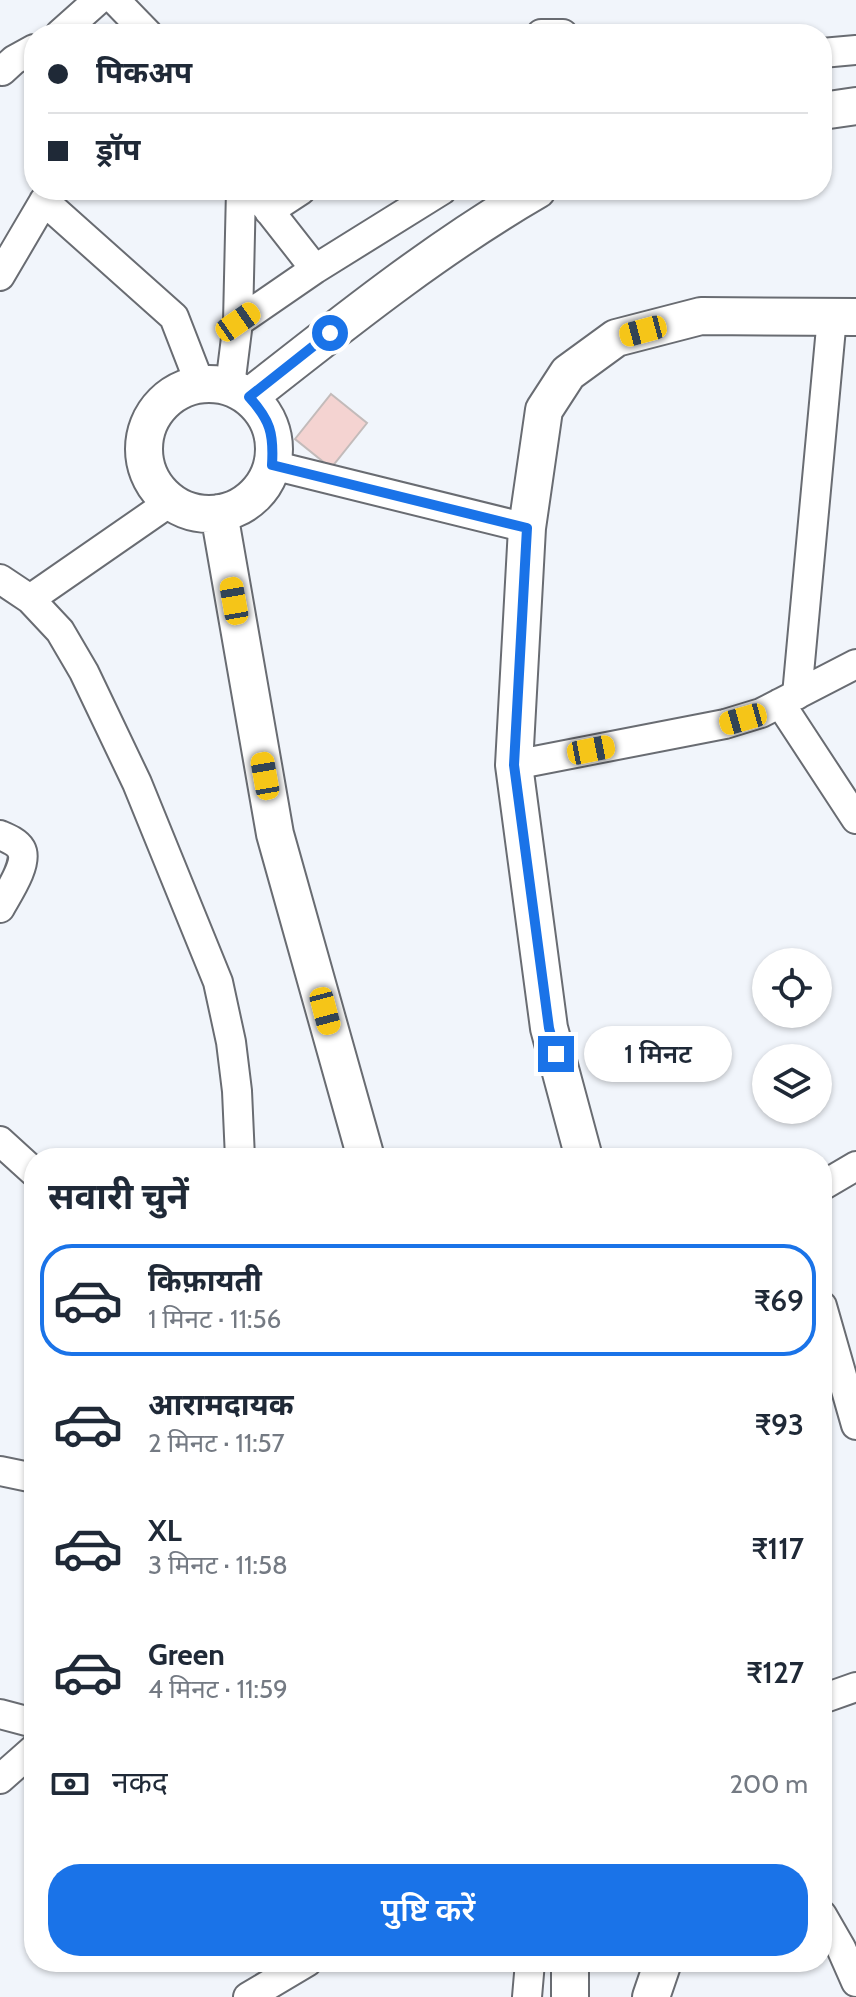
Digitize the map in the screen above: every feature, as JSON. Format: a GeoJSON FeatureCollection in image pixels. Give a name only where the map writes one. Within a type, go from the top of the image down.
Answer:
{"type":"FeatureCollection","features":[{"type":"Feature","properties":{"kind":"street"},"geometry":{"type":"LineString","coordinates":[[78,24],[119,2],[139,24]]}},
{"type":"Feature","properties":{"kind":"street"},"geometry":{"type":"LineString","coordinates":[[832,52],[856,50]]}},
{"type":"Feature","properties":{"kind":"street"},"geometry":{"type":"LineString","coordinates":[[2,71],[24,54]]}},
{"type":"Feature","properties":{"kind":"street"},"geometry":{"type":"LineString","coordinates":[[832,110],[856,106]]}},
{"type":"Feature","properties":{"kind":"street"},"geometry":{"type":"LineString","coordinates":[[0,276],[46,200]]}},
{"type":"Feature","properties":{"kind":"street"},"geometry":{"type":"LineString","coordinates":[[54,200],[174,317],[226,389],[265,415],[273,439],[272,465],[261,487],[241,505],[219,513],[202,514],[170,502],[152,482],[144,459],[144,436],[156,410],[175,393],[226,389],[353,315],[486,220],[520,200]]}},
{"type":"Feature","properties":{"kind":"street"},"geometry":{"type":"LineString","coordinates":[[226,389],[238,322],[241,200]]}},
{"type":"Feature","properties":{"kind":"street"},"geometry":{"type":"LineString","coordinates":[[261,200],[315,269]]}},
{"type":"Feature","properties":{"kind":"street"},"geometry":{"type":"LineString","coordinates":[[238,322],[315,269],[426,200]]}},
{"type":"Feature","properties":{"kind":"street"},"geometry":{"type":"LineString","coordinates":[[581,1148],[549,1028],[514,765],[527,528],[544,410],[568,373],[616,338],[701,316],[844,317],[788,699],[856,819]]}},
{"type":"Feature","properties":{"kind":"street"},"geometry":{"type":"LineString","coordinates":[[272,465],[527,528]]}},
{"type":"Feature","properties":{"kind":"street"},"geometry":{"type":"LineString","coordinates":[[30,599],[170,502]]}},
{"type":"Feature","properties":{"kind":"street"},"geometry":{"type":"LineString","coordinates":[[219,513],[275,834],[363,1148]]}},
{"type":"Feature","properties":{"kind":"street"},"geometry":{"type":"LineString","coordinates":[[0,579],[30,599],[60,631],[91,686],[137,783],[218,982],[231,1042],[240,1148]]}},
{"type":"Feature","properties":{"kind":"street"},"geometry":{"type":"LineString","coordinates":[[514,765],[725,724],[761,713],[856,664]]}},
{"type":"Feature","properties":{"kind":"street"},"geometry":{"type":"LineString","coordinates":[[0,835],[18,845],[23,851],[23,862],[0,908]]}},
{"type":"Feature","properties":{"kind":"street"},"geometry":{"type":"LineString","coordinates":[[0,1141],[24,1163]]}},
{"type":"Feature","properties":{"kind":"street"},"geometry":{"type":"LineString","coordinates":[[832,1180],[856,1166]]}},
{"type":"Feature","properties":{"kind":"street"},"geometry":{"type":"LineString","coordinates":[[832,1328],[847,1362],[856,1425]]}},
{"type":"Feature","properties":{"kind":"street"},"geometry":{"type":"LineString","coordinates":[[0,1471],[24,1476]]}},
{"type":"Feature","properties":{"kind":"street"},"geometry":{"type":"LineString","coordinates":[[832,1695],[856,1687]]}},
{"type":"Feature","properties":{"kind":"street"},"geometry":{"type":"LineString","coordinates":[[0,1714],[24,1720]]}},
{"type":"Feature","properties":{"kind":"street"},"geometry":{"type":"LineString","coordinates":[[0,1779],[24,1758]]}},
{"type":"Feature","properties":{"kind":"street"},"geometry":{"type":"LineString","coordinates":[[832,1932],[856,1982]]}},
{"type":"Feature","properties":{"kind":"street"},"geometry":{"type":"LineString","coordinates":[[248,1997],[290,1972]]}},
{"type":"Feature","properties":{"kind":"street"},"geometry":{"type":"LineString","coordinates":[[527,1997],[529,1972]]}},
{"type":"Feature","properties":{"kind":"street"},"geometry":{"type":"LineString","coordinates":[[570,1972],[570,1997]]}},
{"type":"Feature","properties":{"kind":"street"},"geometry":{"type":"LineString","coordinates":[[651,1997],[660,1972]]}},
{"type":"Feature","properties":{"kind":"building"},"geometry":{"type":"Polygon","coordinates":[[[331,394],[367,423],[331,468],[295,439],[331,394]]]}},
{"type":"Feature","properties":{"kind":"route"},"geometry":{"type":"LineString","coordinates":[[330,333],[249,397],[265,415],[273,439],[272,465],[527,528],[514,765],[549,1028],[556,1054]]}}]}
